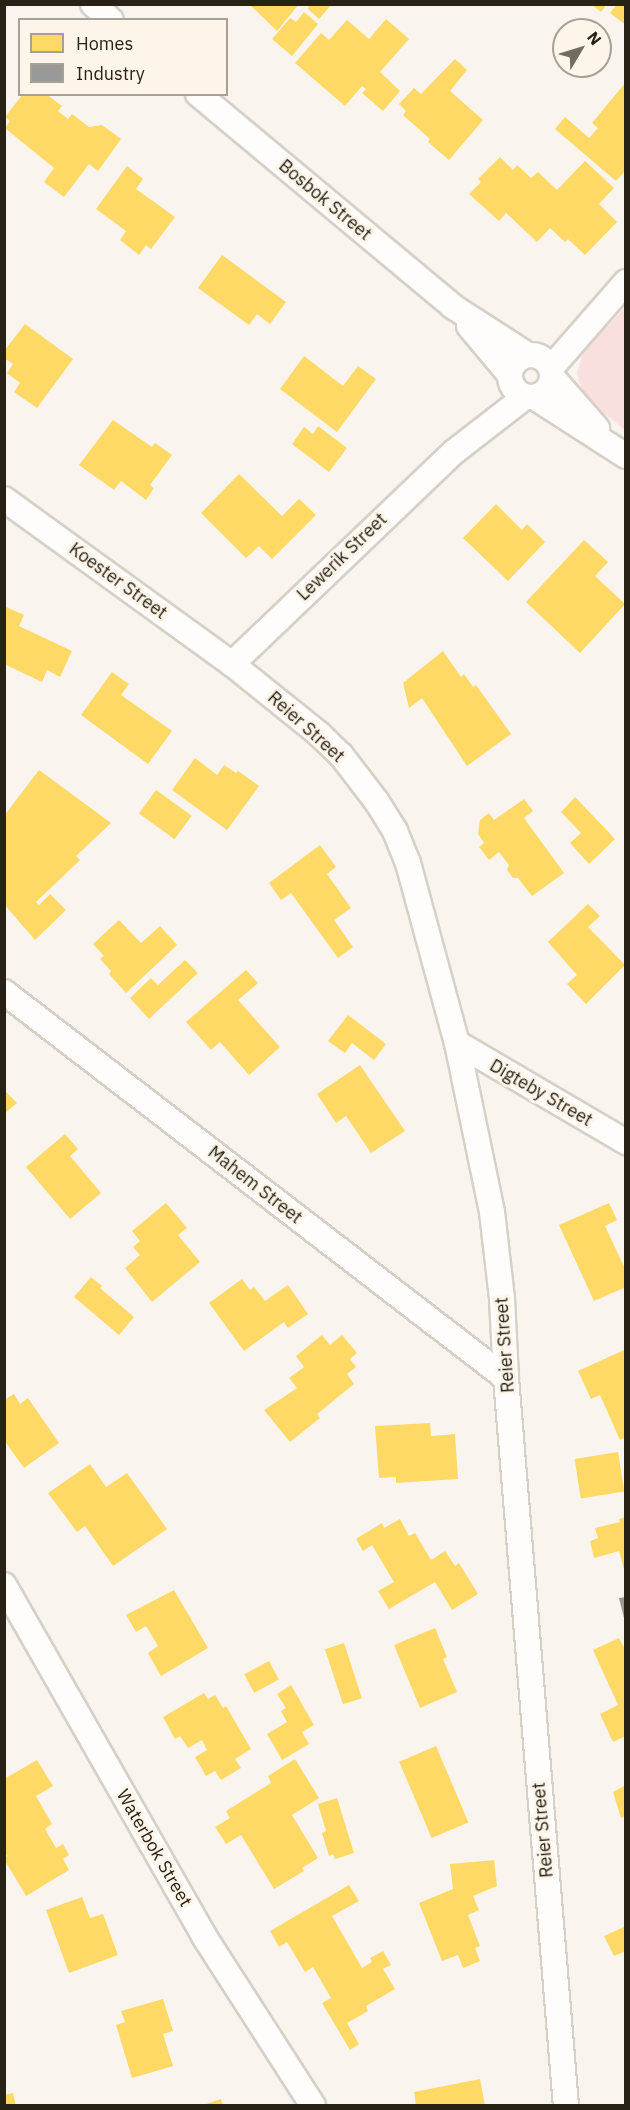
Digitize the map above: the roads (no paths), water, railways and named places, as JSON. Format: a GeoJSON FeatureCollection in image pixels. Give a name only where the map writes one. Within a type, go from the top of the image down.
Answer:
{"type":"FeatureCollection","features":[{"type":"Feature","properties":{"kind":"street"},"geometry":{"type":"LineString","coordinates":[[93,4],[109,18]]}},
{"type":"Feature","properties":{"kind":"street","name":"Bosbok Street"},"geometry":{"type":"LineString","coordinates":[[200,96],[452,306],[542,364],[620,452]]}},
{"type":"Feature","properties":{"kind":"street"},"geometry":{"type":"LineString","coordinates":[[542,364],[547,390],[520,388],[513,364],[542,364],[600,310],[626,282]]}},
{"type":"Feature","properties":{"kind":"street","name":"Bosbok Street"},"geometry":{"type":"LineString","coordinates":[[452,306],[520,388],[620,452]]}},
{"type":"Feature","properties":{"kind":"street","name":"Lewerik Street"},"geometry":{"type":"LineString","coordinates":[[232,664],[520,388]]}},
{"type":"Feature","properties":{"kind":"street","name":"Koester Street"},"geometry":{"type":"LineString","coordinates":[[4,499],[232,664]]}},
{"type":"Feature","properties":{"kind":"street","name":"Reier Street"},"geometry":{"type":"LineString","coordinates":[[232,664],[319,734],[341,756],[377,802],[395,831],[408,862],[457,1043],[492,1212],[502,1299],[506,1378],[566,2106]]}},
{"type":"Feature","properties":{"kind":"street","name":"Mahem Street"},"geometry":{"type":"LineString","coordinates":[[4,992],[506,1378]]}},
{"type":"Feature","properties":{"kind":"street","name":"Digteby Street"},"geometry":{"type":"LineString","coordinates":[[457,1043],[626,1142]]}},
{"type":"Feature","properties":{"kind":"street","name":"Waterbok Street"},"geometry":{"type":"LineString","coordinates":[[4,1585],[204,1936],[313,2106]]}}]}
